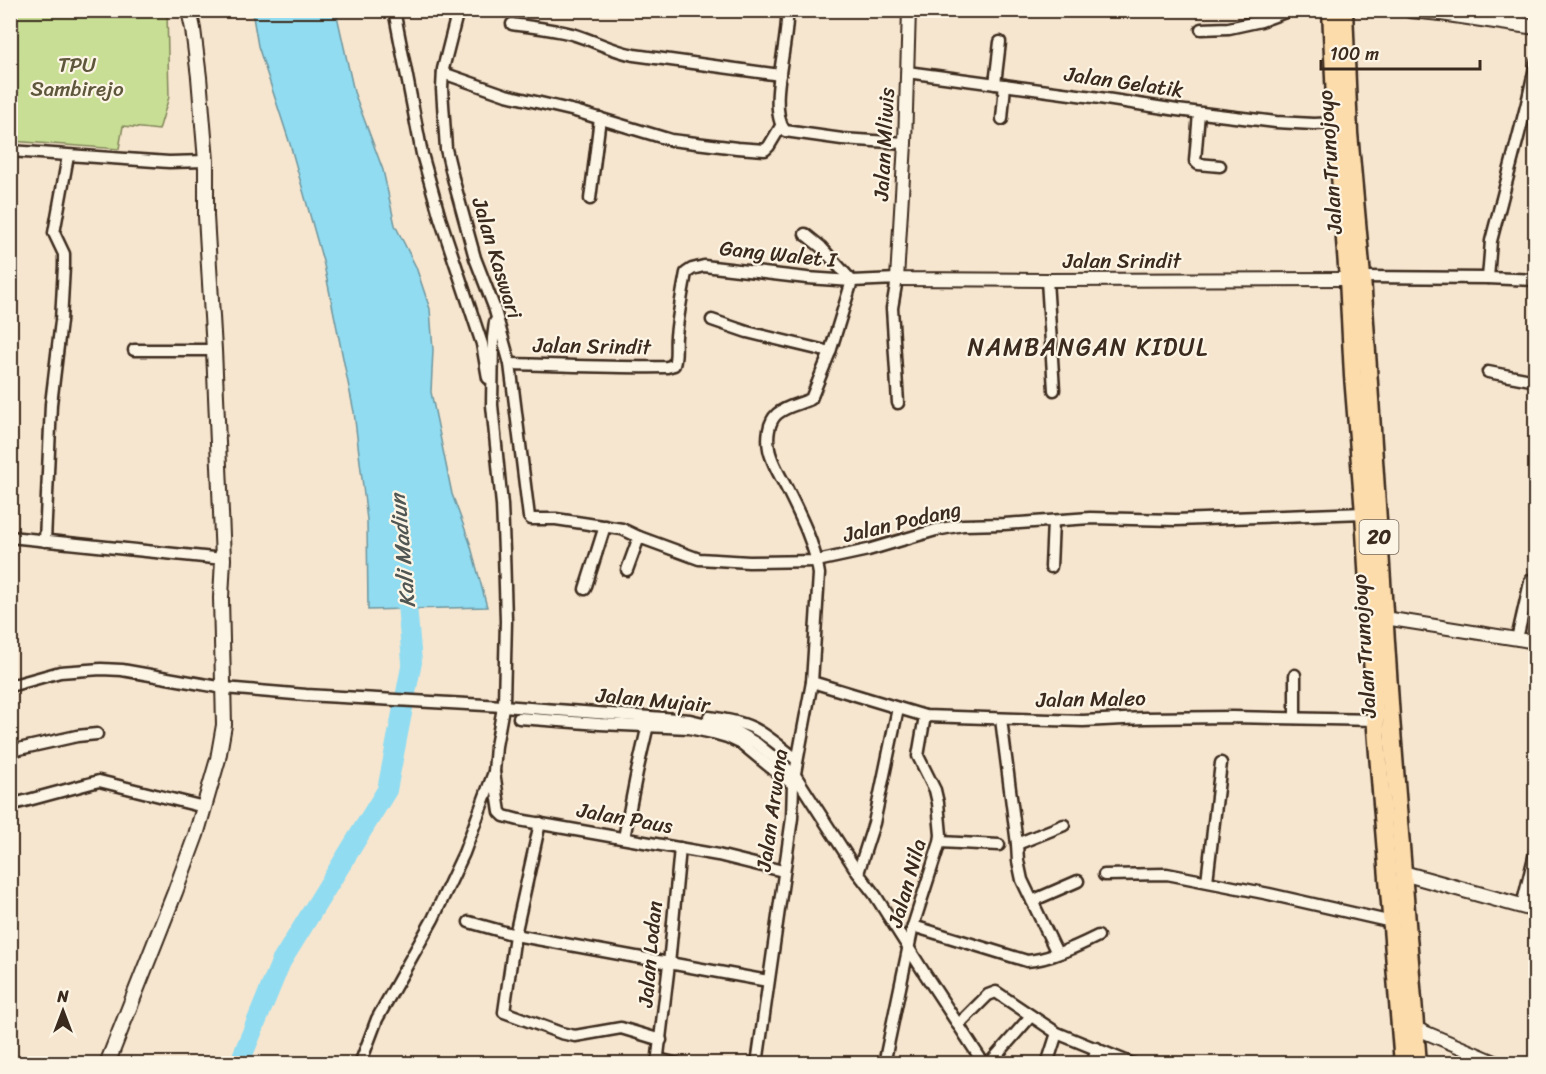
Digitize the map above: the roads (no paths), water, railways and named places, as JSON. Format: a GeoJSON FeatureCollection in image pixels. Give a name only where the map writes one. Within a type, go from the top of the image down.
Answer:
{"type":"FeatureCollection","features":[{"type":"Feature","properties":{"kind":"highway","name":"Jalan Trunojoyo"},"geometry":{"type":"LineString","coordinates":[[1331,10],[1336,123],[1355,278],[1385,618],[1403,873],[1401,947],[1403,1064]]}},
{"type":"Feature","properties":{"kind":"highway","name":"Jalan Trunojoyo"},"geometry":{"type":"LineString","coordinates":[[1344,10],[1355,278],[1353,376],[1381,787],[1392,922],[1401,947],[1415,1028],[1418,1064]]}},
{"type":"Feature","properties":{"kind":"main road"},"geometry":{"type":"LineString","coordinates":[[107,1064],[196,835],[218,759],[224,725],[221,598],[223,559],[206,216],[206,161],[199,77],[189,10]]}},
{"type":"Feature","properties":{"kind":"main road"},"geometry":{"type":"LineString","coordinates":[[1410,10],[1477,14],[1536,27]]}},
{"type":"Feature","properties":{"kind":"main road"},"geometry":{"type":"LineString","coordinates":[[1403,873],[1536,909]]}},
{"type":"Feature","properties":{"kind":"street"},"geometry":{"type":"LineString","coordinates":[[360,1064],[377,1019],[433,920],[464,853],[494,772],[502,706],[506,621],[504,551],[492,405],[482,344],[440,218],[422,154],[394,10]]}},
{"type":"Feature","properties":{"kind":"street","name":"Jalan Kaswari"},"geometry":{"type":"LineString","coordinates":[[458,10],[443,73],[446,149],[475,258],[494,307],[510,364],[529,517]]}},
{"type":"Feature","properties":{"kind":"street"},"geometry":{"type":"LineString","coordinates":[[788,10],[778,109],[784,131],[842,139],[905,143]]}},
{"type":"Feature","properties":{"kind":"street","name":"Jalan Mliwis"},"geometry":{"type":"LineString","coordinates":[[897,279],[905,143],[909,10]]}},
{"type":"Feature","properties":{"kind":"street"},"geometry":{"type":"LineString","coordinates":[[1200,29],[1229,28],[1260,16],[1291,10]]}},
{"type":"Feature","properties":{"kind":"street"},"geometry":{"type":"LineString","coordinates":[[512,24],[555,30],[585,38],[617,52],[780,75]]}},
{"type":"Feature","properties":{"kind":"street"},"geometry":{"type":"LineString","coordinates":[[1000,42],[1002,118]]}},
{"type":"Feature","properties":{"kind":"street"},"geometry":{"type":"LineString","coordinates":[[1488,278],[1491,241],[1531,104],[1536,63]]}},
{"type":"Feature","properties":{"kind":"street","name":"Jalan Gelatik"},"geometry":{"type":"LineString","coordinates":[[908,72],[1199,113],[1276,122],[1336,123]]}},
{"type":"Feature","properties":{"kind":"street"},"geometry":{"type":"LineString","coordinates":[[443,73],[500,93],[600,117],[671,140],[737,148],[768,148],[781,126]]}},
{"type":"Feature","properties":{"kind":"street"},"geometry":{"type":"LineString","coordinates":[[1199,113],[1195,161],[1198,164],[1220,166]]}},
{"type":"Feature","properties":{"kind":"street"},"geometry":{"type":"LineString","coordinates":[[590,200],[600,117]]}},
{"type":"Feature","properties":{"kind":"street"},"geometry":{"type":"LineString","coordinates":[[10,151],[169,162],[206,161]]}},
{"type":"Feature","properties":{"kind":"street"},"geometry":{"type":"LineString","coordinates":[[45,541],[51,404],[61,321],[64,266],[64,254],[54,233],[69,156]]}},
{"type":"Feature","properties":{"kind":"street"},"geometry":{"type":"LineString","coordinates":[[712,320],[747,332],[830,352],[852,281],[821,247],[805,234]]}},
{"type":"Feature","properties":{"kind":"street","name":"Gang Walet I"},"geometry":{"type":"LineString","coordinates":[[674,365],[686,273],[692,269],[704,266],[852,281],[897,279]]}},
{"type":"Feature","properties":{"kind":"street"},"geometry":{"type":"LineString","coordinates":[[1355,278],[1536,280]]}},
{"type":"Feature","properties":{"kind":"street","name":"Jalan Srindit"},"geometry":{"type":"LineString","coordinates":[[897,279],[1355,278]]}},
{"type":"Feature","properties":{"kind":"street"},"geometry":{"type":"LineString","coordinates":[[897,279],[892,308],[898,403]]}},
{"type":"Feature","properties":{"kind":"street"},"geometry":{"type":"LineString","coordinates":[[1047,280],[1054,390]]}},
{"type":"Feature","properties":{"kind":"street"},"geometry":{"type":"LineString","coordinates":[[492,405],[493,338],[496,316]]}},
{"type":"Feature","properties":{"kind":"street"},"geometry":{"type":"LineString","coordinates":[[134,350],[214,350]]}},
{"type":"Feature","properties":{"kind":"street","name":"Jalan Arwana"},"geometry":{"type":"LineString","coordinates":[[757,1064],[792,818],[794,780],[812,682],[819,574],[808,532],[768,450],[768,435],[770,423],[777,414],[812,396],[830,352]]}},
{"type":"Feature","properties":{"kind":"street","name":"Jalan Srindit"},"geometry":{"type":"LineString","coordinates":[[510,364],[623,368],[674,365]]}},
{"type":"Feature","properties":{"kind":"street"},"geometry":{"type":"LineString","coordinates":[[1488,372],[1536,381]]}},
{"type":"Feature","properties":{"kind":"street","name":"Jalan Podang"},"geometry":{"type":"LineString","coordinates":[[529,517],[622,529],[699,559],[749,562],[817,561],[953,527],[1089,518],[1176,520],[1364,513]]}},
{"type":"Feature","properties":{"kind":"street"},"geometry":{"type":"LineString","coordinates":[[1051,567],[1053,520]]}},
{"type":"Feature","properties":{"kind":"street"},"geometry":{"type":"LineString","coordinates":[[585,589],[605,526]]}},
{"type":"Feature","properties":{"kind":"street"},"geometry":{"type":"LineString","coordinates":[[10,537],[223,559]]}},
{"type":"Feature","properties":{"kind":"street"},"geometry":{"type":"LineString","coordinates":[[627,570],[639,537]]}},
{"type":"Feature","properties":{"kind":"street"},"geometry":{"type":"LineString","coordinates":[[1517,639],[1530,582],[1536,579]]}},
{"type":"Feature","properties":{"kind":"street"},"geometry":{"type":"LineString","coordinates":[[1385,618],[1536,642]]}},
{"type":"Feature","properties":{"kind":"street","name":"Jalan Mujair"},"geometry":{"type":"LineString","coordinates":[[10,686],[60,672],[122,670],[224,688],[690,720],[733,730],[756,743],[794,780],[875,895],[984,1064]]}},
{"type":"Feature","properties":{"kind":"street"},"geometry":{"type":"LineString","coordinates":[[1295,675],[1295,718]]}},
{"type":"Feature","properties":{"kind":"street","name":"Jalan Maleo"},"geometry":{"type":"LineString","coordinates":[[812,682],[925,716],[1083,721],[1144,718],[1377,720]]}},
{"type":"Feature","properties":{"kind":"street"},"geometry":{"type":"LineString","coordinates":[[521,703],[688,713],[730,721],[754,728],[797,760]]}},
{"type":"Feature","properties":{"kind":"street"},"geometry":{"type":"LineString","coordinates":[[858,873],[874,823],[898,708]]}},
{"type":"Feature","properties":{"kind":"street","name":"Jalan Nila"},"geometry":{"type":"LineString","coordinates":[[884,1064],[913,926],[941,835],[935,790],[918,756],[925,716]]}},
{"type":"Feature","properties":{"kind":"street"},"geometry":{"type":"LineString","coordinates":[[519,718],[689,728],[727,737],[742,744],[781,776],[794,780]]}},
{"type":"Feature","properties":{"kind":"street"},"geometry":{"type":"LineString","coordinates":[[1000,719],[1022,880],[1057,953]]}},
{"type":"Feature","properties":{"kind":"street"},"geometry":{"type":"LineString","coordinates":[[624,838],[648,725]]}},
{"type":"Feature","properties":{"kind":"street"},"geometry":{"type":"LineString","coordinates":[[10,751],[77,736],[97,734]]}},
{"type":"Feature","properties":{"kind":"street"},"geometry":{"type":"LineString","coordinates":[[1207,881],[1221,764]]}},
{"type":"Feature","properties":{"kind":"street","name":"Jalan Paus"},"geometry":{"type":"LineString","coordinates":[[494,772],[500,812],[504,816],[680,848],[783,871]]}},
{"type":"Feature","properties":{"kind":"street"},"geometry":{"type":"LineString","coordinates":[[10,805],[99,781],[204,807]]}},
{"type":"Feature","properties":{"kind":"street"},"geometry":{"type":"LineString","coordinates":[[540,823],[515,935],[504,1012],[574,1036],[621,1028],[661,1040]]}},
{"type":"Feature","properties":{"kind":"street"},"geometry":{"type":"LineString","coordinates":[[1017,844],[1064,825]]}},
{"type":"Feature","properties":{"kind":"street"},"geometry":{"type":"LineString","coordinates":[[940,842],[999,844]]}},
{"type":"Feature","properties":{"kind":"street","name":"Jalan Lodan"},"geometry":{"type":"LineString","coordinates":[[658,1061],[680,848]]}},
{"type":"Feature","properties":{"kind":"street"},"geometry":{"type":"LineString","coordinates":[[1522,906],[1536,849]]}},
{"type":"Feature","properties":{"kind":"street"},"geometry":{"type":"LineString","coordinates":[[1104,875],[1167,874],[1392,922]]}},
{"type":"Feature","properties":{"kind":"street"},"geometry":{"type":"LineString","coordinates":[[1032,902],[1078,881]]}},
{"type":"Feature","properties":{"kind":"street"},"geometry":{"type":"LineString","coordinates":[[469,922],[515,935],[768,981]]}},
{"type":"Feature","properties":{"kind":"street"},"geometry":{"type":"LineString","coordinates":[[913,926],[1028,961],[1044,959],[1098,936]]}},
{"type":"Feature","properties":{"kind":"street"},"geometry":{"type":"LineString","coordinates":[[958,1024],[994,992],[1057,1033],[1133,1064]]}},
{"type":"Feature","properties":{"kind":"street"},"geometry":{"type":"LineString","coordinates":[[989,1064],[1031,1016]]}},
{"type":"Feature","properties":{"kind":"street"},"geometry":{"type":"LineString","coordinates":[[1415,1028],[1500,1064]]}},
{"type":"Feature","properties":{"kind":"street"},"geometry":{"type":"LineString","coordinates":[[1047,1064],[1057,1033]]}},
{"type":"Feature","properties":{"kind":"street"},"geometry":{"type":"LineString","coordinates":[[1092,1064],[1097,1048]]}},
{"type":"Feature","properties":{"kind":"street"},"geometry":{"type":"LineString","coordinates":[[658,1061],[678,1064]]}},
{"type":"Feature","properties":{"kind":"water"},"geometry":{"type":"Polygon","coordinates":[[[252,11],[336,11],[354,92],[383,170],[395,225],[416,267],[430,309],[433,350],[431,392],[452,494],[470,543],[487,607],[368,610],[367,520],[354,412],[324,265],[290,144],[258,46],[252,11]]]}},
{"type":"Feature","properties":{"kind":"waterway","name":"Kali Madiun"},"geometry":{"type":"LineString","coordinates":[[239,1064],[281,962],[387,790],[412,662],[405,582]]}},
{"type":"Feature","properties":{"kind":"district","name":"NAMBANGAN KIDUL"},"geometry":{"type":"Point","coordinates":[1088,347]}},
{"type":"Feature","properties":{"kind":"park label","name":"TPU Sambirejo"},"geometry":{"type":"Point","coordinates":[77,77]}}]}
